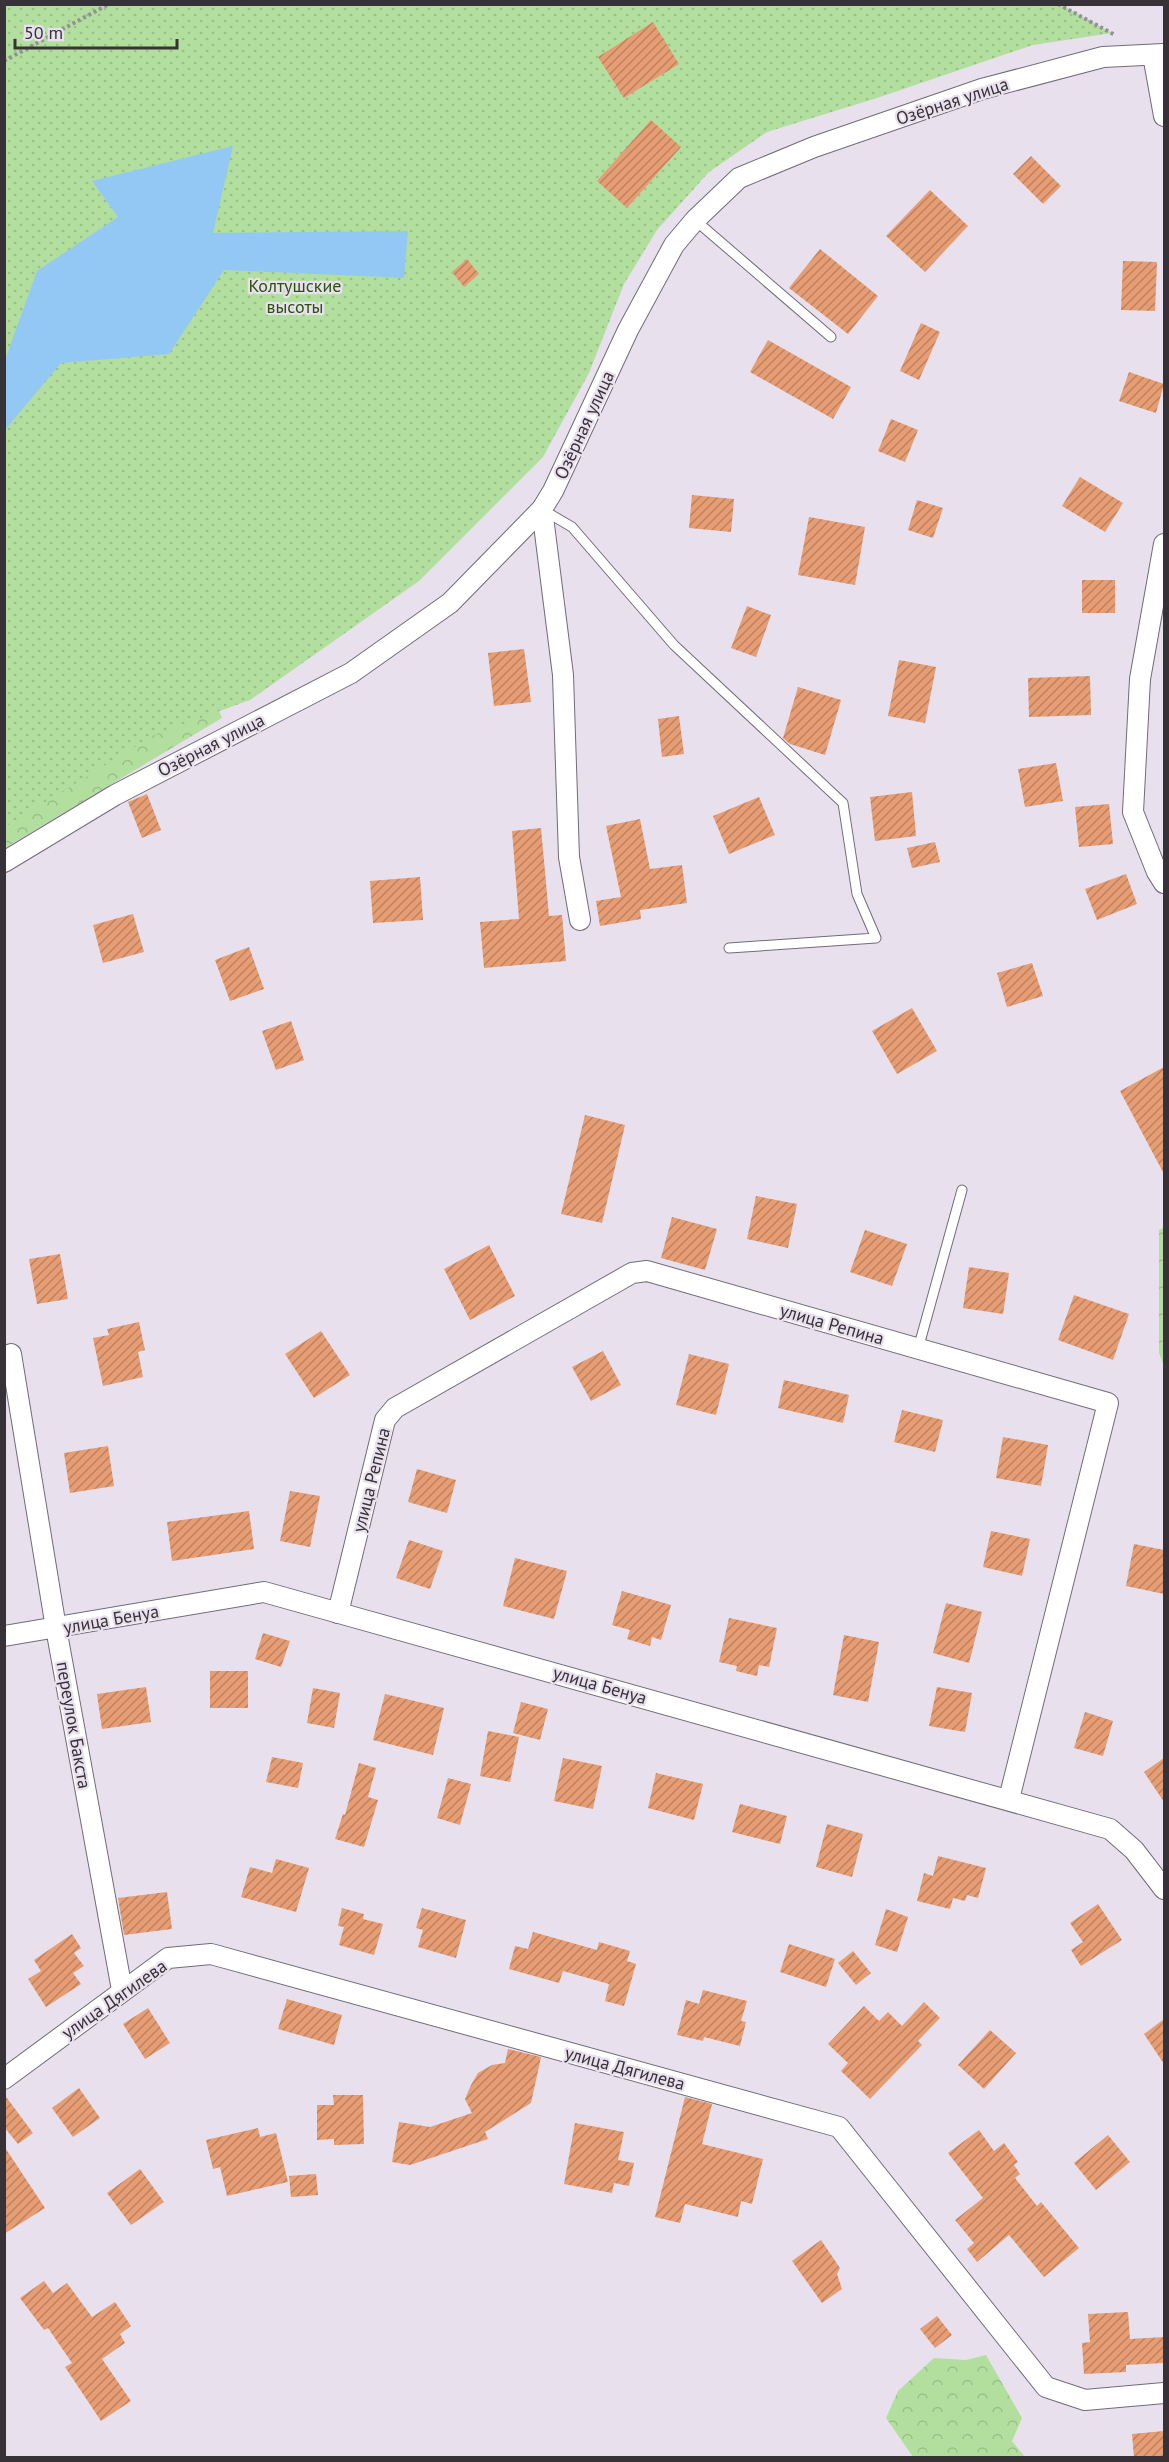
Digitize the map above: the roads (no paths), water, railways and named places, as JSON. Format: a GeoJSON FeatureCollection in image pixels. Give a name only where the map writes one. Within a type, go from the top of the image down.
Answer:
{"type":"FeatureCollection","features":[{"type":"Feature","properties":{"kind":"street"},"geometry":{"type":"LineString","coordinates":[[1159,55],[1164,116]]}},
{"type":"Feature","properties":{"kind":"street","name":"Озёрная улица"},"geometry":{"type":"LineString","coordinates":[[4,862],[115,795],[351,673],[450,603],[542,509],[553,491],[628,330],[674,245],[695,220],[739,178],[814,147],[993,86],[1103,57],[1159,55]]}},
{"type":"Feature","properties":{"kind":"street"},"geometry":{"type":"LineString","coordinates":[[542,509],[563,675],[569,857],[580,920]]}},
{"type":"Feature","properties":{"kind":"street"},"geometry":{"type":"LineString","coordinates":[[1164,544],[1140,679],[1132,812],[1164,883]]}},
{"type":"Feature","properties":{"kind":"street","name":"улица Репина"},"geometry":{"type":"LineString","coordinates":[[338,1613],[385,1420],[394,1408],[632,1273],[647,1272],[1108,1402],[1009,1799]]}},
{"type":"Feature","properties":{"kind":"street","name":"переулок Бакста"},"geometry":{"type":"LineString","coordinates":[[11,1354],[56,1628],[122,1990]]}},
{"type":"Feature","properties":{"kind":"street","name":"улица Бенуа"},"geometry":{"type":"LineString","coordinates":[[4,1636],[264,1592],[1110,1829],[1134,1850],[1164,1889]]}},
{"type":"Feature","properties":{"kind":"street","name":"улица Дягилева"},"geometry":{"type":"LineString","coordinates":[[4,2079],[122,1990],[168,1959],[211,1954],[839,2127],[1046,2387],[1085,2400],[1164,2393]]}},
{"type":"Feature","properties":{"kind":"lane"},"geometry":{"type":"LineString","coordinates":[[695,220],[831,337]]}},
{"type":"Feature","properties":{"kind":"lane"},"geometry":{"type":"LineString","coordinates":[[542,509],[573,527],[674,645],[843,803],[857,894],[876,938],[729,948]]}},
{"type":"Feature","properties":{"kind":"lane"},"geometry":{"type":"LineString","coordinates":[[918,1349],[962,1190]]}},
{"type":"Feature","properties":{"kind":"water"},"geometry":{"type":"Polygon","coordinates":[[[233,146],[213,233],[408,231],[404,278],[224,270],[169,354],[61,363],[5,430],[5,360],[37,271],[118,217],[92,181],[233,146]]]}},
{"type":"Feature","properties":{"kind":"park label","name":"Колтушские высоты"},"geometry":{"type":"Point","coordinates":[295,295]}}]}
